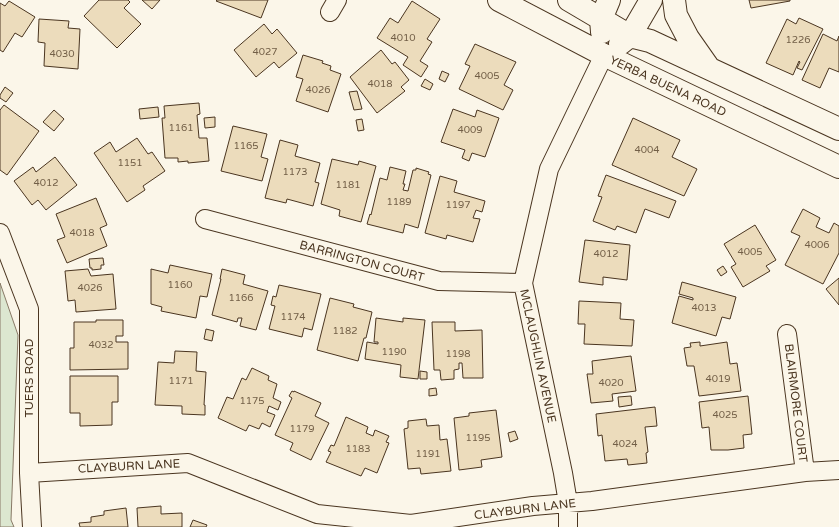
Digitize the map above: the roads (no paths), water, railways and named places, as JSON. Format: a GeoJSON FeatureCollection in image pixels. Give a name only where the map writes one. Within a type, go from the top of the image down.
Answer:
{"type":"FeatureCollection","features":[{"type":"Feature","properties":{"kind":"main road","name":"YERBA BUENA ROAD"},"geometry":{"type":"LineString","coordinates":[[499,0],[604,55],[839,167]]}},
{"type":"Feature","properties":{"kind":"main road"},"geometry":{"type":"LineString","coordinates":[[569,0],[605,9],[630,36],[650,41],[839,129]]}},
{"type":"Feature","properties":{"kind":"main road","name":"MCLAUGHLIN AVENUE"},"geometry":{"type":"LineString","coordinates":[[604,55],[630,36],[651,0]]}},
{"type":"Feature","properties":{"kind":"main road"},"geometry":{"type":"LineString","coordinates":[[674,0],[676,15],[688,38],[710,69]]}},
{"type":"Feature","properties":{"kind":"main road"},"geometry":{"type":"LineString","coordinates":[[604,55],[605,9]]}},
{"type":"Feature","properties":{"kind":"street","name":"MCLAUGHLIN AVENUE"},"geometry":{"type":"LineString","coordinates":[[568,527],[568,503],[563,473],[523,283],[549,169],[604,55]]}},
{"type":"Feature","properties":{"kind":"street","name":"BARRINGTON COURT"},"geometry":{"type":"LineString","coordinates":[[205,219],[439,281],[523,283]]}},
{"type":"Feature","properties":{"kind":"street","name":"TUERS ROAD"},"geometry":{"type":"LineString","coordinates":[[0,233],[29,309],[29,473],[32,527]]}},
{"type":"Feature","properties":{"kind":"street","name":"BLAIRMORE COURT"},"geometry":{"type":"LineString","coordinates":[[787,334],[804,472]]}},
{"type":"Feature","properties":{"kind":"street","name":"CLAYBURN LANE"},"geometry":{"type":"LineString","coordinates":[[29,473],[188,463],[318,514],[411,524],[533,506],[568,503],[804,472],[839,470]]}}]}
